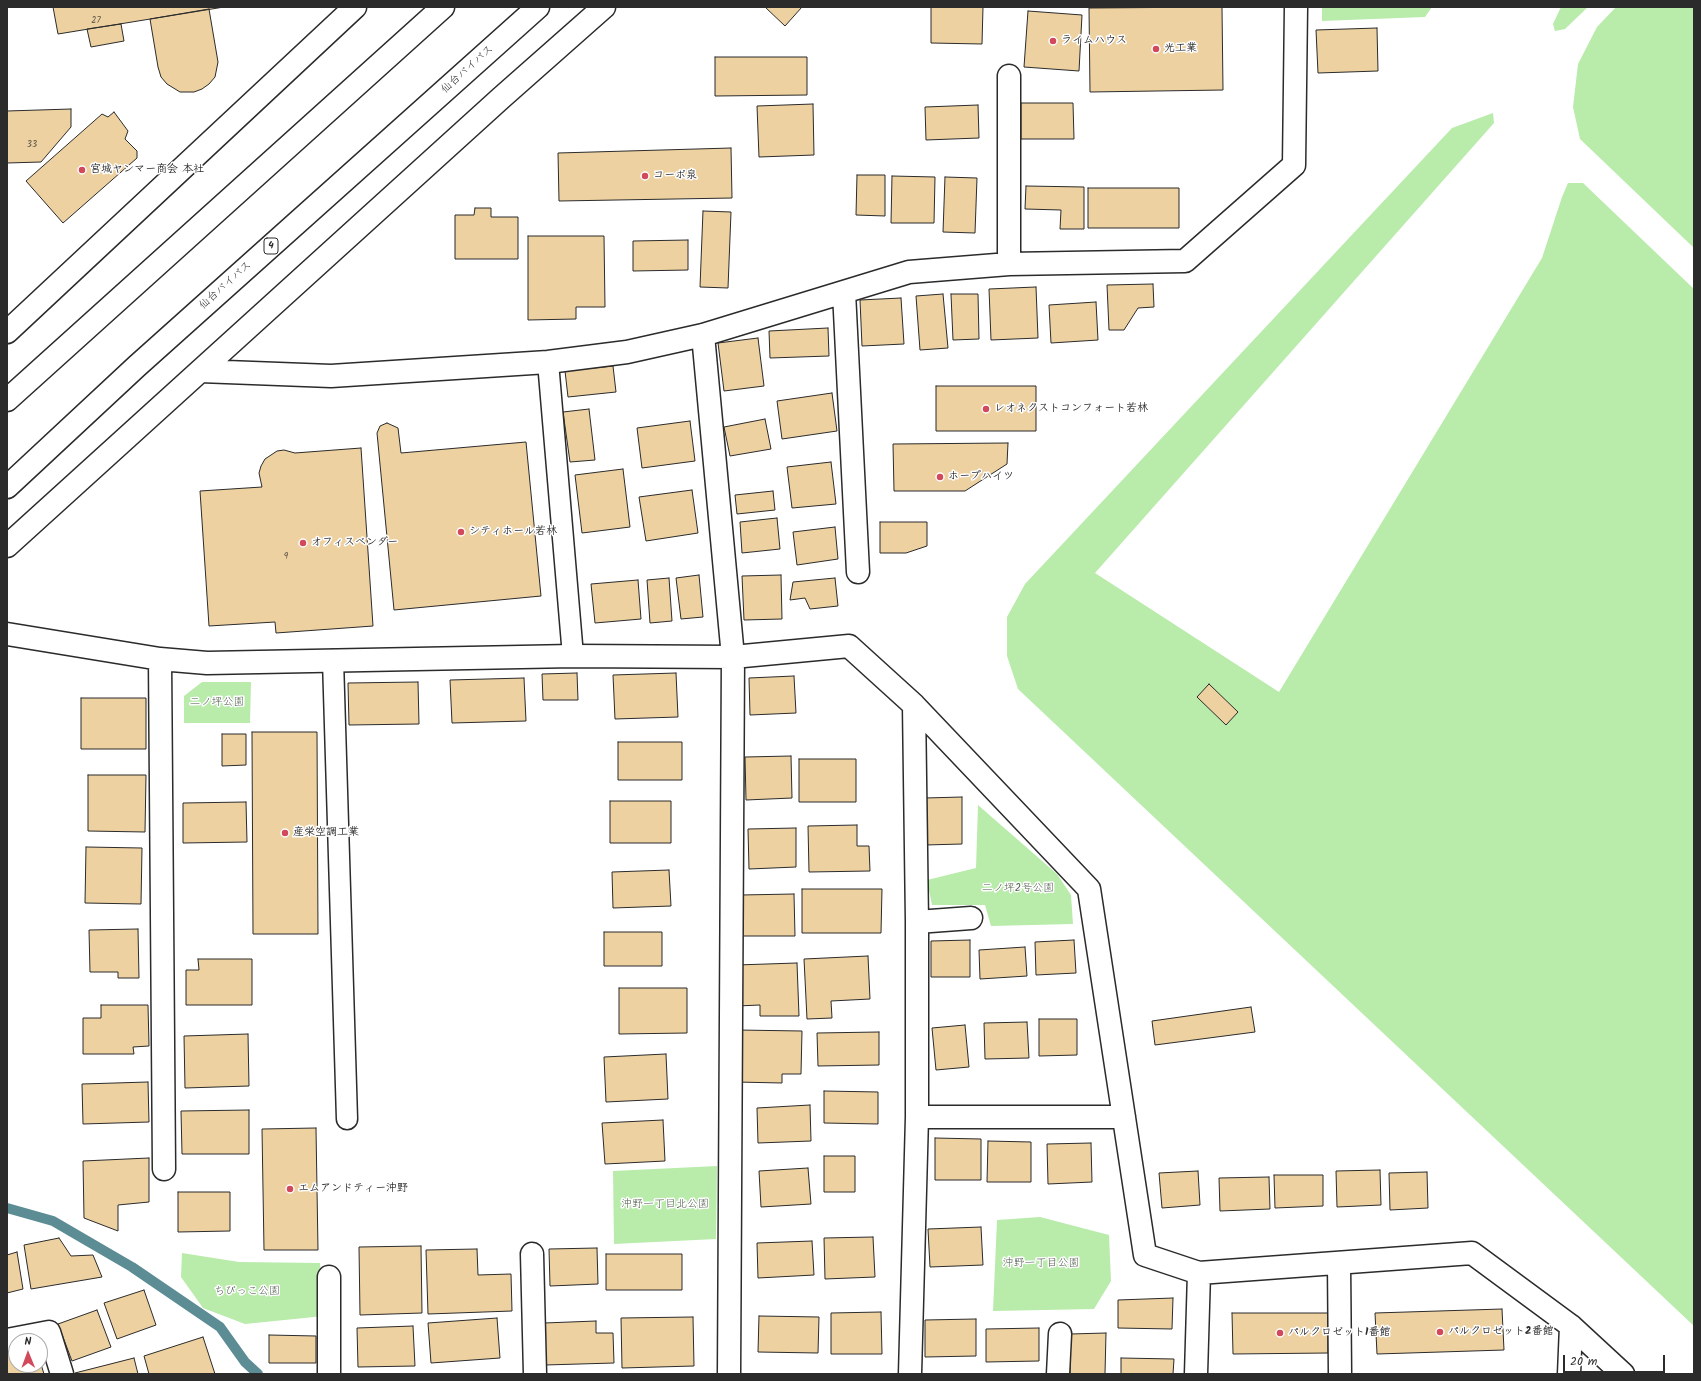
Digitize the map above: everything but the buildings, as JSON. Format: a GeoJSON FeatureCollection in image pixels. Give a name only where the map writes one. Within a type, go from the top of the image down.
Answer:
{"type":"FeatureCollection","features":[{"type":"Feature","properties":{"kind":"main road"},"geometry":{"type":"LineString","coordinates":[[7,332],[355,7]]}},
{"type":"Feature","properties":{"kind":"main road"},"geometry":{"type":"LineString","coordinates":[[7,400],[443,7]]}},
{"type":"Feature","properties":{"kind":"main road","name":"仙台バイパス"},"geometry":{"type":"LineString","coordinates":[[7,487],[137,366],[538,7]]}},
{"type":"Feature","properties":{"kind":"main road"},"geometry":{"type":"LineString","coordinates":[[7,546],[604,7]]}},
{"type":"Feature","properties":{"kind":"main road"},"geometry":{"type":"LineString","coordinates":[[200,371],[331,376],[548,362],[627,352],[703,335],[909,272],[1009,264],[1184,261],[1294,165],[1296,7]]}},
{"type":"Feature","properties":{"kind":"main road"},"geometry":{"type":"LineString","coordinates":[[1009,76],[1009,264]]}},
{"type":"Feature","properties":{"kind":"main road"},"geometry":{"type":"LineString","coordinates":[[844,292],[858,572]]}},
{"type":"Feature","properties":{"kind":"main road"},"geometry":{"type":"LineString","coordinates":[[703,335],[733,657],[729,1374]]}},
{"type":"Feature","properties":{"kind":"main road"},"geometry":{"type":"LineString","coordinates":[[7,634],[160,660],[208,663],[572,656],[733,657],[849,646],[914,704],[1089,889],[1145,1254],[1199,1273],[1472,1253],[1570,1326],[1623,1374]]}},
{"type":"Feature","properties":{"kind":"main road"},"geometry":{"type":"LineString","coordinates":[[160,660],[164,1169]]}},
{"type":"Feature","properties":{"kind":"main road"},"geometry":{"type":"LineString","coordinates":[[910,1374],[917,1117],[917,922],[914,704]]}},
{"type":"Feature","properties":{"kind":"main road"},"geometry":{"type":"LineString","coordinates":[[917,922],[971,918]]}},
{"type":"Feature","properties":{"kind":"main road"},"geometry":{"type":"LineString","coordinates":[[917,1117],[1124,1117]]}},
{"type":"Feature","properties":{"kind":"main road"},"geometry":{"type":"LineString","coordinates":[[532,1254],[535,1374]]}},
{"type":"Feature","properties":{"kind":"main road"},"geometry":{"type":"LineString","coordinates":[[1339,1263],[1340,1374]]}},
{"type":"Feature","properties":{"kind":"main road"},"geometry":{"type":"LineString","coordinates":[[1196,1374],[1199,1273]]}},
{"type":"Feature","properties":{"kind":"main road"},"geometry":{"type":"LineString","coordinates":[[329,1277],[329,1374]]}},
{"type":"Feature","properties":{"kind":"main road"},"geometry":{"type":"LineString","coordinates":[[1569,1374],[1570,1326]]}},
{"type":"Feature","properties":{"kind":"main road"},"geometry":{"type":"LineString","coordinates":[[7,1340],[49,1332],[62,1374]]}},
{"type":"Feature","properties":{"kind":"main road"},"geometry":{"type":"LineString","coordinates":[[1058,1374],[1060,1334]]}},
{"type":"Feature","properties":{"kind":"lane"},"geometry":{"type":"LineString","coordinates":[[548,362],[572,656]]}},
{"type":"Feature","properties":{"kind":"lane"},"geometry":{"type":"LineString","coordinates":[[333,660],[347,1119]]}},
{"type":"Feature","properties":{"kind":"green space"},"geometry":{"type":"Polygon","coordinates":[[[1322,7],[1432,7],[1425,17],[1322,21],[1322,7]]]}},
{"type":"Feature","properties":{"kind":"green space"},"geometry":{"type":"Polygon","coordinates":[[[1561,7],[1588,7],[1565,29],[1555,31],[1553,24],[1561,7]]]}},
{"type":"Feature","properties":{"kind":"green space"},"geometry":{"type":"Polygon","coordinates":[[[1616,7],[1694,7],[1694,248],[1580,139],[1573,107],[1578,64],[1597,27],[1616,7]]]}},
{"type":"Feature","properties":{"kind":"green space"},"geometry":{"type":"Polygon","coordinates":[[[1493,113],[1494,123],[1095,573],[1279,692],[1542,258],[1568,183],[1583,183],[1694,289],[1694,1326],[1018,689],[1007,656],[1007,617],[1025,584],[1452,128],[1493,113]]]}},
{"type":"Feature","properties":{"kind":"green space","name":"二ノ坪公園"},"geometry":{"type":"Polygon","coordinates":[[[202,682],[251,682],[250,723],[184,723],[184,696],[202,682]]]}},
{"type":"Feature","properties":{"kind":"green space","name":"二ノ坪2号公園"},"geometry":{"type":"Polygon","coordinates":[[[978,805],[1057,874],[1071,895],[1073,924],[991,926],[985,905],[932,905],[927,880],[976,868],[978,805]]]}},
{"type":"Feature","properties":{"kind":"green space","name":"沖野一丁目北公園"},"geometry":{"type":"Polygon","coordinates":[[[717,1166],[716,1239],[614,1244],[613,1171],[717,1166]]]}},
{"type":"Feature","properties":{"kind":"green space","name":"沖野一丁目公園"},"geometry":{"type":"Polygon","coordinates":[[[1040,1217],[1109,1235],[1111,1281],[1094,1309],[993,1311],[997,1220],[1040,1217]]]}},
{"type":"Feature","properties":{"kind":"green space","name":"ちびっこ公園"},"geometry":{"type":"Polygon","coordinates":[[[182,1253],[239,1262],[320,1263],[324,1316],[245,1324],[203,1308],[181,1277],[182,1253]]]}},
{"type":"Feature","properties":{"kind":"waterway"},"geometry":{"type":"LineString","coordinates":[[7,1208],[53,1221],[132,1267],[220,1327],[245,1362],[258,1374]]}},
{"type":"Feature","properties":{"kind":"place","name":"ライムハウス"},"geometry":{"type":"Point","coordinates":[1053,41]}},
{"type":"Feature","properties":{"kind":"place","name":"光工業"},"geometry":{"type":"Point","coordinates":[1156,49]}},
{"type":"Feature","properties":{"kind":"place","name":"宮城ヤンマー商会 本社"},"geometry":{"type":"Point","coordinates":[82,170]}},
{"type":"Feature","properties":{"kind":"place","name":"コーポ泉"},"geometry":{"type":"Point","coordinates":[645,176]}},
{"type":"Feature","properties":{"kind":"place","name":"レオネクストコンフォート若林"},"geometry":{"type":"Point","coordinates":[986,409]}},
{"type":"Feature","properties":{"kind":"place","name":"ホープハイツ"},"geometry":{"type":"Point","coordinates":[940,477]}},
{"type":"Feature","properties":{"kind":"place","name":"シティホール若林"},"geometry":{"type":"Point","coordinates":[461,532]}},
{"type":"Feature","properties":{"kind":"place","name":"オフィスベンダー"},"geometry":{"type":"Point","coordinates":[303,543]}},
{"type":"Feature","properties":{"kind":"place","name":"産栄空調工業"},"geometry":{"type":"Point","coordinates":[285,833]}},
{"type":"Feature","properties":{"kind":"place","name":"エムアンドティー沖野"},"geometry":{"type":"Point","coordinates":[290,1189]}},
{"type":"Feature","properties":{"kind":"place","name":"パルクロゼット2番館"},"geometry":{"type":"Point","coordinates":[1440,1332]}},
{"type":"Feature","properties":{"kind":"place","name":"パルクロゼット1番館"},"geometry":{"type":"Point","coordinates":[1280,1333]}}]}
